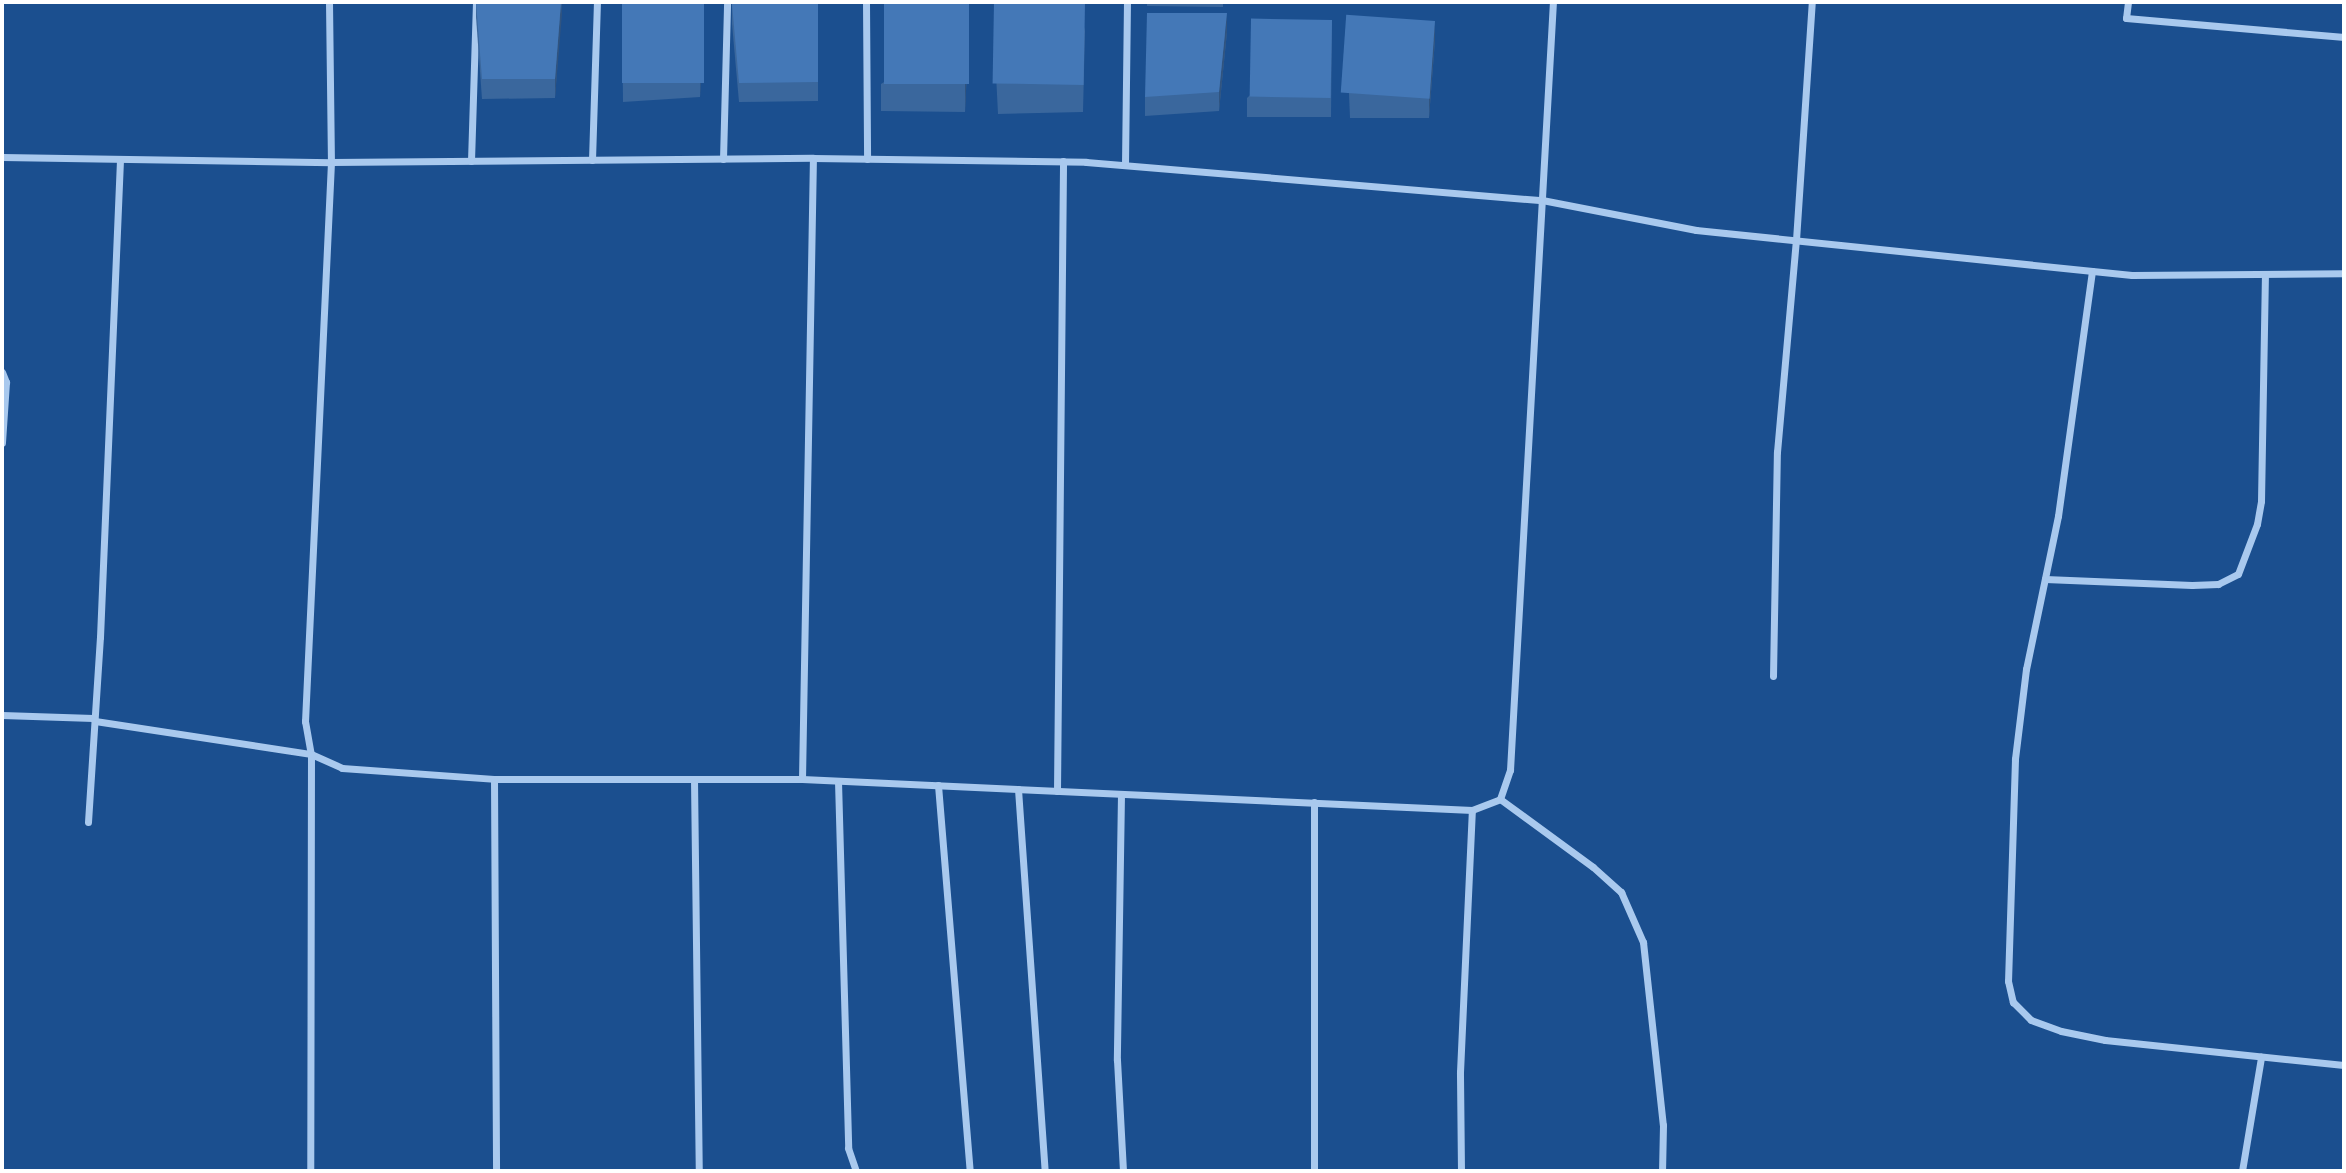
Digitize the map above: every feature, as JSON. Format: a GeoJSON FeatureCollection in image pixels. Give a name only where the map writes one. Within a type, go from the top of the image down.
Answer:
{"type":"FeatureCollection","features":[{"type":"Feature","properties":{"kind":"street"},"geometry":{"type":"LineString","coordinates":[[310,1171],[311,754],[305,722],[331,162],[329,2]]}},
{"type":"Feature","properties":{"kind":"street"},"geometry":{"type":"LineString","coordinates":[[471,161],[476,2]]}},
{"type":"Feature","properties":{"kind":"street"},"geometry":{"type":"LineString","coordinates":[[592,160],[597,2]]}},
{"type":"Feature","properties":{"kind":"street"},"geometry":{"type":"LineString","coordinates":[[723,159],[727,2]]}},
{"type":"Feature","properties":{"kind":"street"},"geometry":{"type":"LineString","coordinates":[[866,2],[867,159]]}},
{"type":"Feature","properties":{"kind":"street"},"geometry":{"type":"LineString","coordinates":[[1125,165],[1127,2]]}},
{"type":"Feature","properties":{"kind":"street"},"geometry":{"type":"LineString","coordinates":[[2,715],[93,718],[95,721],[311,754],[342,768],[494,779],[802,779],[1472,810],[1500,799],[1510,771],[1553,2]]}},
{"type":"Feature","properties":{"kind":"street"},"geometry":{"type":"LineString","coordinates":[[1773,676],[1777,452],[1796,240],[1812,2]]}},
{"type":"Feature","properties":{"kind":"street"},"geometry":{"type":"LineString","coordinates":[[2129,2],[2126,18],[2344,37]]}},
{"type":"Feature","properties":{"kind":"street"},"geometry":{"type":"LineString","coordinates":[[2,157],[331,162],[813,158],[1063,161],[1542,200],[1696,230],[2132,275],[2344,273]]}},
{"type":"Feature","properties":{"kind":"street"},"geometry":{"type":"LineString","coordinates":[[802,779],[813,158]]}},
{"type":"Feature","properties":{"kind":"street"},"geometry":{"type":"LineString","coordinates":[[88,822],[95,721],[120,159]]}},
{"type":"Feature","properties":{"kind":"street"},"geometry":{"type":"LineString","coordinates":[[1057,791],[1063,161]]}},
{"type":"Feature","properties":{"kind":"street"},"geometry":{"type":"LineString","coordinates":[[2092,271],[2058,516],[2026,669],[2015,759],[2008,981],[2013,1002],[2031,1020],[2061,1031],[2105,1040],[2344,1065]]}},
{"type":"Feature","properties":{"kind":"street"},"geometry":{"type":"LineString","coordinates":[[2045,579],[2192,586],[2218,584],[2238,574],[2250,546],[2261,501],[2265,274]]}},
{"type":"Feature","properties":{"kind":"street"},"geometry":{"type":"LineString","coordinates":[[2,372],[6,382],[2,443]]}},
{"type":"Feature","properties":{"kind":"street"},"geometry":{"type":"LineString","coordinates":[[494,779],[496,1171]]}},
{"type":"Feature","properties":{"kind":"street"},"geometry":{"type":"LineString","coordinates":[[694,779],[699,1171]]}},
{"type":"Feature","properties":{"kind":"street"},"geometry":{"type":"LineString","coordinates":[[838,781],[848,1148],[856,1171]]}},
{"type":"Feature","properties":{"kind":"street"},"geometry":{"type":"LineString","coordinates":[[938,785],[970,1171]]}},
{"type":"Feature","properties":{"kind":"street"},"geometry":{"type":"LineString","coordinates":[[1018,789],[1045,1171]]}},
{"type":"Feature","properties":{"kind":"street"},"geometry":{"type":"LineString","coordinates":[[1121,794],[1117,1060],[1123,1171]]}},
{"type":"Feature","properties":{"kind":"street"},"geometry":{"type":"LineString","coordinates":[[1500,799],[1593,866],[1621,892],[1643,942],[1662,1125],[1662,1171]]}},
{"type":"Feature","properties":{"kind":"street"},"geometry":{"type":"LineString","coordinates":[[1314,802],[1314,1171]]}},
{"type":"Feature","properties":{"kind":"street"},"geometry":{"type":"LineString","coordinates":[[1461,1171],[1460,1072],[1472,810]]}},
{"type":"Feature","properties":{"kind":"street"},"geometry":{"type":"LineString","coordinates":[[2242,1171],[2261,1057]]}},
{"type":"Feature","properties":{"kind":"building"},"geometry":{"type":"Polygon","coordinates":[[[476,2],[561,2],[555,79],[482,79],[476,2]]]}},
{"type":"Feature","properties":{"kind":"building"},"geometry":{"type":"Polygon","coordinates":[[[622,2],[704,2],[704,83],[622,83],[622,2]]]}},
{"type":"Feature","properties":{"kind":"building"},"geometry":{"type":"Polygon","coordinates":[[[818,2],[818,82],[739,83],[732,4],[818,2]]]}},
{"type":"Feature","properties":{"kind":"building"},"geometry":{"type":"Polygon","coordinates":[[[884,2],[969,2],[969,84],[884,84],[884,2]]]}},
{"type":"Feature","properties":{"kind":"building"},"geometry":{"type":"Polygon","coordinates":[[[994,2],[1085,3],[1084,85],[993,83],[994,2]]]}},
{"type":"Feature","properties":{"kind":"building"},"geometry":{"type":"Polygon","coordinates":[[[1147,13],[1227,13],[1219,92],[1145,97],[1147,13]]]}},
{"type":"Feature","properties":{"kind":"building"},"geometry":{"type":"Polygon","coordinates":[[[1346,15],[1435,21],[1430,99],[1341,93],[1346,15]]]}},
{"type":"Feature","properties":{"kind":"building"},"geometry":{"type":"Polygon","coordinates":[[[1251,19],[1332,20],[1331,98],[1250,97],[1251,19]]]}}]}
